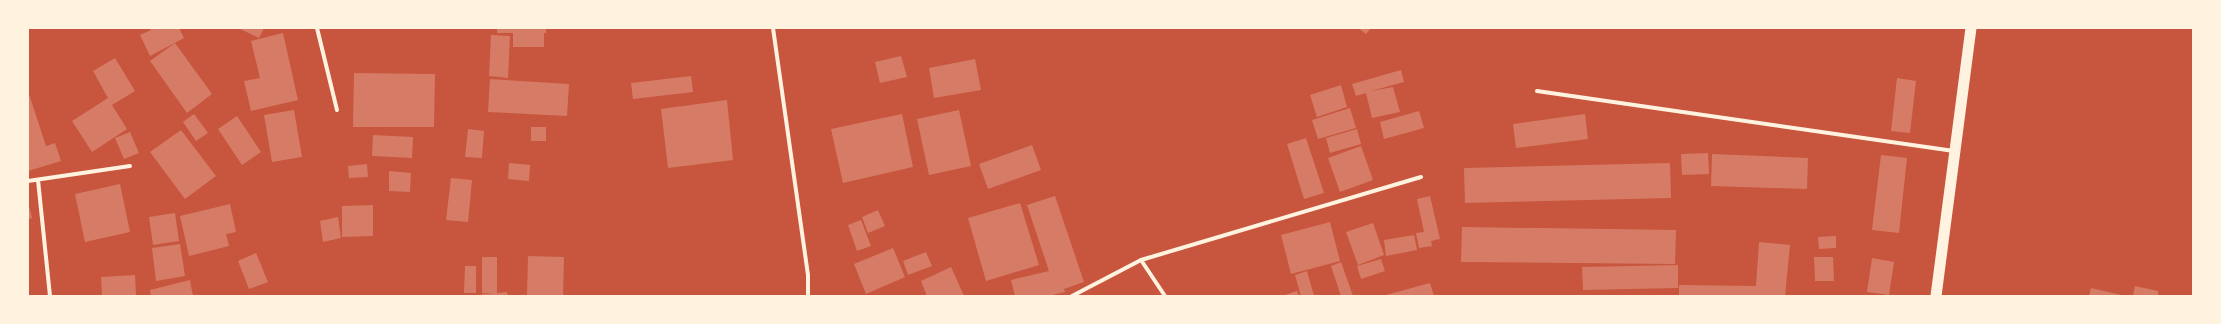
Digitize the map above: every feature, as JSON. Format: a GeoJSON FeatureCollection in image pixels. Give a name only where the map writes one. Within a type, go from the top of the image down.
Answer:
{"type":"FeatureCollection","features":[{"type":"Feature","properties":{"kind":"highway"},"geometry":{"type":"LineString","coordinates":[[1936,296],[1971,28]]}},
{"type":"Feature","properties":{"kind":"street"},"geometry":{"type":"LineString","coordinates":[[317,28],[337,110]]}},
{"type":"Feature","properties":{"kind":"street"},"geometry":{"type":"LineString","coordinates":[[773,28],[808,275],[808,296]]}},
{"type":"Feature","properties":{"kind":"street"},"geometry":{"type":"LineString","coordinates":[[1537,91],[1955,151]]}},
{"type":"Feature","properties":{"kind":"street"},"geometry":{"type":"LineString","coordinates":[[28,181],[130,166]]}},
{"type":"Feature","properties":{"kind":"street"},"geometry":{"type":"LineString","coordinates":[[1072,296],[1141,260],[1422,176]]}},
{"type":"Feature","properties":{"kind":"street"},"geometry":{"type":"LineString","coordinates":[[38,180],[50,296]]}},
{"type":"Feature","properties":{"kind":"street"},"geometry":{"type":"LineString","coordinates":[[1141,260],[1164,296]]}},
{"type":"Feature","properties":{"kind":"building"},"geometry":{"type":"Polygon","coordinates":[[[150,28],[179,28],[184,38],[150,56],[140,35],[151,30],[150,28]]]}},
{"type":"Feature","properties":{"kind":"building"},"geometry":{"type":"Polygon","coordinates":[[[238,28],[264,28],[259,38],[238,28]]]}},
{"type":"Feature","properties":{"kind":"building"},"geometry":{"type":"Polygon","coordinates":[[[497,28],[546,28],[546,33],[544,33],[544,47],[513,47],[513,33],[497,33],[497,28]]]}},
{"type":"Feature","properties":{"kind":"building"},"geometry":{"type":"Polygon","coordinates":[[[1358,28],[1371,28],[1366,34],[1358,28]]]}},
{"type":"Feature","properties":{"kind":"building"},"geometry":{"type":"Polygon","coordinates":[[[283,33],[298,100],[251,111],[244,81],[260,78],[251,41],[283,33]]]}},
{"type":"Feature","properties":{"kind":"building"},"geometry":{"type":"Polygon","coordinates":[[[491,35],[510,36],[508,78],[489,76],[491,35]]]}},
{"type":"Feature","properties":{"kind":"building"},"geometry":{"type":"Polygon","coordinates":[[[175,43],[212,94],[187,113],[150,61],[175,43]]]}},
{"type":"Feature","properties":{"kind":"building"},"geometry":{"type":"Polygon","coordinates":[[[901,56],[907,77],[880,83],[875,62],[901,56]]]}},
{"type":"Feature","properties":{"kind":"building"},"geometry":{"type":"Polygon","coordinates":[[[115,58],[135,91],[112,105],[127,129],[92,152],[72,121],[108,98],[93,71],[115,58]]]}},
{"type":"Feature","properties":{"kind":"building"},"geometry":{"type":"Polygon","coordinates":[[[975,59],[981,90],[934,98],[929,68],[975,59]]]}},
{"type":"Feature","properties":{"kind":"building"},"geometry":{"type":"Polygon","coordinates":[[[1401,70],[1404,82],[1371,91],[1393,87],[1400,112],[1372,118],[1366,93],[1356,96],[1352,84],[1401,70]]]}},
{"type":"Feature","properties":{"kind":"building"},"geometry":{"type":"Polygon","coordinates":[[[354,73],[435,74],[434,127],[353,127],[354,73]]]}},
{"type":"Feature","properties":{"kind":"building"},"geometry":{"type":"Polygon","coordinates":[[[691,76],[693,92],[633,99],[631,83],[691,76]]]}},
{"type":"Feature","properties":{"kind":"building"},"geometry":{"type":"Polygon","coordinates":[[[1897,78],[1916,81],[1910,133],[1891,131],[1897,78]]]}},
{"type":"Feature","properties":{"kind":"building"},"geometry":{"type":"Polygon","coordinates":[[[490,79],[569,84],[567,116],[488,112],[490,79]]]}},
{"type":"Feature","properties":{"kind":"building"},"geometry":{"type":"Polygon","coordinates":[[[1341,85],[1347,107],[1317,117],[1310,95],[1341,85]]]}},
{"type":"Feature","properties":{"kind":"building"},"geometry":{"type":"Polygon","coordinates":[[[28,91],[46,146],[55,143],[61,161],[28,171],[28,91]]]}},
{"type":"Feature","properties":{"kind":"building"},"geometry":{"type":"Polygon","coordinates":[[[727,100],[733,160],[668,168],[661,109],[727,100]]]}},
{"type":"Feature","properties":{"kind":"building"},"geometry":{"type":"Polygon","coordinates":[[[1350,108],[1356,128],[1318,139],[1312,120],[1350,108]]]}},
{"type":"Feature","properties":{"kind":"building"},"geometry":{"type":"Polygon","coordinates":[[[294,110],[302,157],[272,162],[264,115],[294,110]]]}},
{"type":"Feature","properties":{"kind":"building"},"geometry":{"type":"Polygon","coordinates":[[[959,110],[971,166],[929,175],[917,119],[959,110]]]}},
{"type":"Feature","properties":{"kind":"building"},"geometry":{"type":"Polygon","coordinates":[[[1419,111],[1424,128],[1384,139],[1380,122],[1419,111]]]}},
{"type":"Feature","properties":{"kind":"building"},"geometry":{"type":"Polygon","coordinates":[[[194,114],[208,133],[196,141],[183,122],[194,114]]]}},
{"type":"Feature","properties":{"kind":"building"},"geometry":{"type":"Polygon","coordinates":[[[902,114],[913,167],[843,183],[831,129],[902,114]]]}},
{"type":"Feature","properties":{"kind":"building"},"geometry":{"type":"Polygon","coordinates":[[[1585,114],[1588,139],[1516,148],[1513,124],[1585,114]]]}},
{"type":"Feature","properties":{"kind":"building"},"geometry":{"type":"Polygon","coordinates":[[[237,116],[261,152],[242,165],[218,129],[237,116]]]}},
{"type":"Feature","properties":{"kind":"building"},"geometry":{"type":"Polygon","coordinates":[[[531,127],[546,127],[546,141],[531,141],[531,127]]]}},
{"type":"Feature","properties":{"kind":"building"},"geometry":{"type":"Polygon","coordinates":[[[468,129],[484,131],[482,158],[465,157],[468,129]]]}},
{"type":"Feature","properties":{"kind":"building"},"geometry":{"type":"Polygon","coordinates":[[[1357,129],[1361,144],[1330,153],[1326,138],[1357,129]]]}},
{"type":"Feature","properties":{"kind":"building"},"geometry":{"type":"Polygon","coordinates":[[[181,130],[216,176],[185,199],[150,152],[181,130]]]}},
{"type":"Feature","properties":{"kind":"building"},"geometry":{"type":"Polygon","coordinates":[[[130,132],[139,153],[124,159],[115,138],[130,132]]]}},
{"type":"Feature","properties":{"kind":"building"},"geometry":{"type":"Polygon","coordinates":[[[373,135],[413,137],[412,158],[372,156],[373,135]]]}},
{"type":"Feature","properties":{"kind":"building"},"geometry":{"type":"Polygon","coordinates":[[[1306,138],[1324,193],[1304,199],[1287,144],[1306,138]]]}},
{"type":"Feature","properties":{"kind":"building"},"geometry":{"type":"Polygon","coordinates":[[[1032,145],[1041,170],[988,189],[979,164],[1032,145]]]}},
{"type":"Feature","properties":{"kind":"building"},"geometry":{"type":"Polygon","coordinates":[[[1361,146],[1373,180],[1340,192],[1328,158],[1361,146]]]}},
{"type":"Feature","properties":{"kind":"building"},"geometry":{"type":"Polygon","coordinates":[[[1708,153],[1709,174],[1682,175],[1681,154],[1708,153]]]}},
{"type":"Feature","properties":{"kind":"building"},"geometry":{"type":"Polygon","coordinates":[[[1712,154],[1808,158],[1807,189],[1711,186],[1712,154]]]}},
{"type":"Feature","properties":{"kind":"building"},"geometry":{"type":"Polygon","coordinates":[[[1881,155],[1907,158],[1899,233],[1872,230],[1881,155]]]}},
{"type":"Feature","properties":{"kind":"building"},"geometry":{"type":"Polygon","coordinates":[[[509,163],[530,165],[529,181],[508,179],[509,163]]]}},
{"type":"Feature","properties":{"kind":"building"},"geometry":{"type":"Polygon","coordinates":[[[1670,163],[1671,198],[1465,203],[1464,168],[1670,163]]]}},
{"type":"Feature","properties":{"kind":"building"},"geometry":{"type":"Polygon","coordinates":[[[367,164],[368,177],[349,178],[348,166],[367,164]]]}},
{"type":"Feature","properties":{"kind":"building"},"geometry":{"type":"Polygon","coordinates":[[[389,171],[411,173],[410,192],[389,191],[389,171]]]}},
{"type":"Feature","properties":{"kind":"building"},"geometry":{"type":"Polygon","coordinates":[[[451,178],[472,180],[468,222],[446,220],[451,178]]]}},
{"type":"Feature","properties":{"kind":"building"},"geometry":{"type":"Polygon","coordinates":[[[120,184],[130,232],[85,242],[75,194],[120,184]]]}},
{"type":"Feature","properties":{"kind":"building"},"geometry":{"type":"Polygon","coordinates":[[[1055,196],[1084,282],[1064,289],[1065,292],[1048,296],[1015,296],[1011,280],[1049,271],[1027,205],[1055,196]]]}},
{"type":"Feature","properties":{"kind":"building"},"geometry":{"type":"Polygon","coordinates":[[[1430,196],[1440,239],[1431,241],[1432,246],[1419,248],[1416,233],[1424,232],[1417,199],[1430,196]]]}},
{"type":"Feature","properties":{"kind":"building"},"geometry":{"type":"Polygon","coordinates":[[[28,202],[32,218],[28,219],[28,202]]]}},
{"type":"Feature","properties":{"kind":"building"},"geometry":{"type":"Polygon","coordinates":[[[1020,203],[1039,265],[986,281],[968,218],[1020,203]]]}},
{"type":"Feature","properties":{"kind":"building"},"geometry":{"type":"Polygon","coordinates":[[[230,204],[236,232],[226,234],[229,246],[189,256],[180,216],[230,204]]]}},
{"type":"Feature","properties":{"kind":"building"},"geometry":{"type":"Polygon","coordinates":[[[373,205],[373,236],[342,237],[342,206],[373,205]]]}},
{"type":"Feature","properties":{"kind":"building"},"geometry":{"type":"Polygon","coordinates":[[[878,210],[885,226],[868,233],[862,217],[878,210]]]}},
{"type":"Feature","properties":{"kind":"building"},"geometry":{"type":"Polygon","coordinates":[[[175,213],[179,241],[153,245],[149,217],[175,213]]]}},
{"type":"Feature","properties":{"kind":"building"},"geometry":{"type":"Polygon","coordinates":[[[338,217],[341,238],[323,242],[320,221],[338,217]]]}},
{"type":"Feature","properties":{"kind":"building"},"geometry":{"type":"Polygon","coordinates":[[[861,220],[871,246],[857,251],[848,225],[861,220]]]}},
{"type":"Feature","properties":{"kind":"building"},"geometry":{"type":"Polygon","coordinates":[[[1330,222],[1340,261],[1291,274],[1281,235],[1330,222]]]}},
{"type":"Feature","properties":{"kind":"building"},"geometry":{"type":"Polygon","coordinates":[[[1373,223],[1384,255],[1358,265],[1346,232],[1373,223]]]}},
{"type":"Feature","properties":{"kind":"building"},"geometry":{"type":"Polygon","coordinates":[[[1462,227],[1676,230],[1675,264],[1461,262],[1462,227]]]}},
{"type":"Feature","properties":{"kind":"building"},"geometry":{"type":"Polygon","coordinates":[[[1414,235],[1417,250],[1386,256],[1384,240],[1414,235]]]}},
{"type":"Feature","properties":{"kind":"building"},"geometry":{"type":"Polygon","coordinates":[[[1836,236],[1836,248],[1819,249],[1818,237],[1836,236]]]}},
{"type":"Feature","properties":{"kind":"building"},"geometry":{"type":"Polygon","coordinates":[[[1759,242],[1790,245],[1785,296],[1679,296],[1679,285],[1756,286],[1759,242]]]}},
{"type":"Feature","properties":{"kind":"building"},"geometry":{"type":"Polygon","coordinates":[[[180,244],[185,276],[156,281],[152,248],[180,244]]]}},
{"type":"Feature","properties":{"kind":"building"},"geometry":{"type":"Polygon","coordinates":[[[893,248],[905,277],[866,294],[854,264],[893,248]]]}},
{"type":"Feature","properties":{"kind":"building"},"geometry":{"type":"Polygon","coordinates":[[[926,252],[932,266],[908,275],[903,261],[926,252]]]}},
{"type":"Feature","properties":{"kind":"building"},"geometry":{"type":"Polygon","coordinates":[[[256,253],[268,282],[249,289],[238,261],[256,253]]]}},
{"type":"Feature","properties":{"kind":"building"},"geometry":{"type":"Polygon","coordinates":[[[528,256],[564,257],[563,296],[527,296],[528,256]]]}},
{"type":"Feature","properties":{"kind":"building"},"geometry":{"type":"Polygon","coordinates":[[[482,257],[497,257],[497,293],[507,292],[508,296],[482,296],[482,294],[494,293],[482,293],[482,257]]]}},
{"type":"Feature","properties":{"kind":"building"},"geometry":{"type":"Polygon","coordinates":[[[1814,257],[1833,257],[1834,281],[1815,281],[1814,257]]]}},
{"type":"Feature","properties":{"kind":"building"},"geometry":{"type":"Polygon","coordinates":[[[1872,258],[1894,262],[1889,295],[1867,292],[1872,258]]]}},
{"type":"Feature","properties":{"kind":"building"},"geometry":{"type":"Polygon","coordinates":[[[1381,259],[1385,271],[1361,279],[1357,266],[1381,259]]]}},
{"type":"Feature","properties":{"kind":"building"},"geometry":{"type":"Polygon","coordinates":[[[1341,262],[1353,296],[1341,296],[1331,266],[1341,262]]]}},
{"type":"Feature","properties":{"kind":"building"},"geometry":{"type":"Polygon","coordinates":[[[1678,265],[1678,288],[1583,290],[1582,267],[1678,265]]]}},
{"type":"Feature","properties":{"kind":"building"},"geometry":{"type":"Polygon","coordinates":[[[465,266],[476,266],[476,293],[464,293],[465,266]]]}},
{"type":"Feature","properties":{"kind":"building"},"geometry":{"type":"Polygon","coordinates":[[[951,267],[964,296],[927,296],[921,281],[951,267]]]}},
{"type":"Feature","properties":{"kind":"building"},"geometry":{"type":"Polygon","coordinates":[[[1307,271],[1314,296],[1301,296],[1295,275],[1307,271]]]}},
{"type":"Feature","properties":{"kind":"building"},"geometry":{"type":"Polygon","coordinates":[[[135,275],[136,296],[102,296],[101,277],[135,275]]]}},
{"type":"Feature","properties":{"kind":"building"},"geometry":{"type":"Polygon","coordinates":[[[190,280],[193,296],[151,296],[150,290],[190,280]]]}},
{"type":"Feature","properties":{"kind":"building"},"geometry":{"type":"Polygon","coordinates":[[[1430,283],[1434,296],[1386,295],[1430,283]]]}},
{"type":"Feature","properties":{"kind":"building"},"geometry":{"type":"Polygon","coordinates":[[[2135,286],[2158,291],[2158,296],[2133,296],[2135,286]]]}},
{"type":"Feature","properties":{"kind":"building"},"geometry":{"type":"Polygon","coordinates":[[[2091,288],[2121,295],[2089,296],[2091,288]]]}},
{"type":"Feature","properties":{"kind":"building"},"geometry":{"type":"Polygon","coordinates":[[[1297,291],[1299,296],[1282,296],[1297,291]]]}}]}
